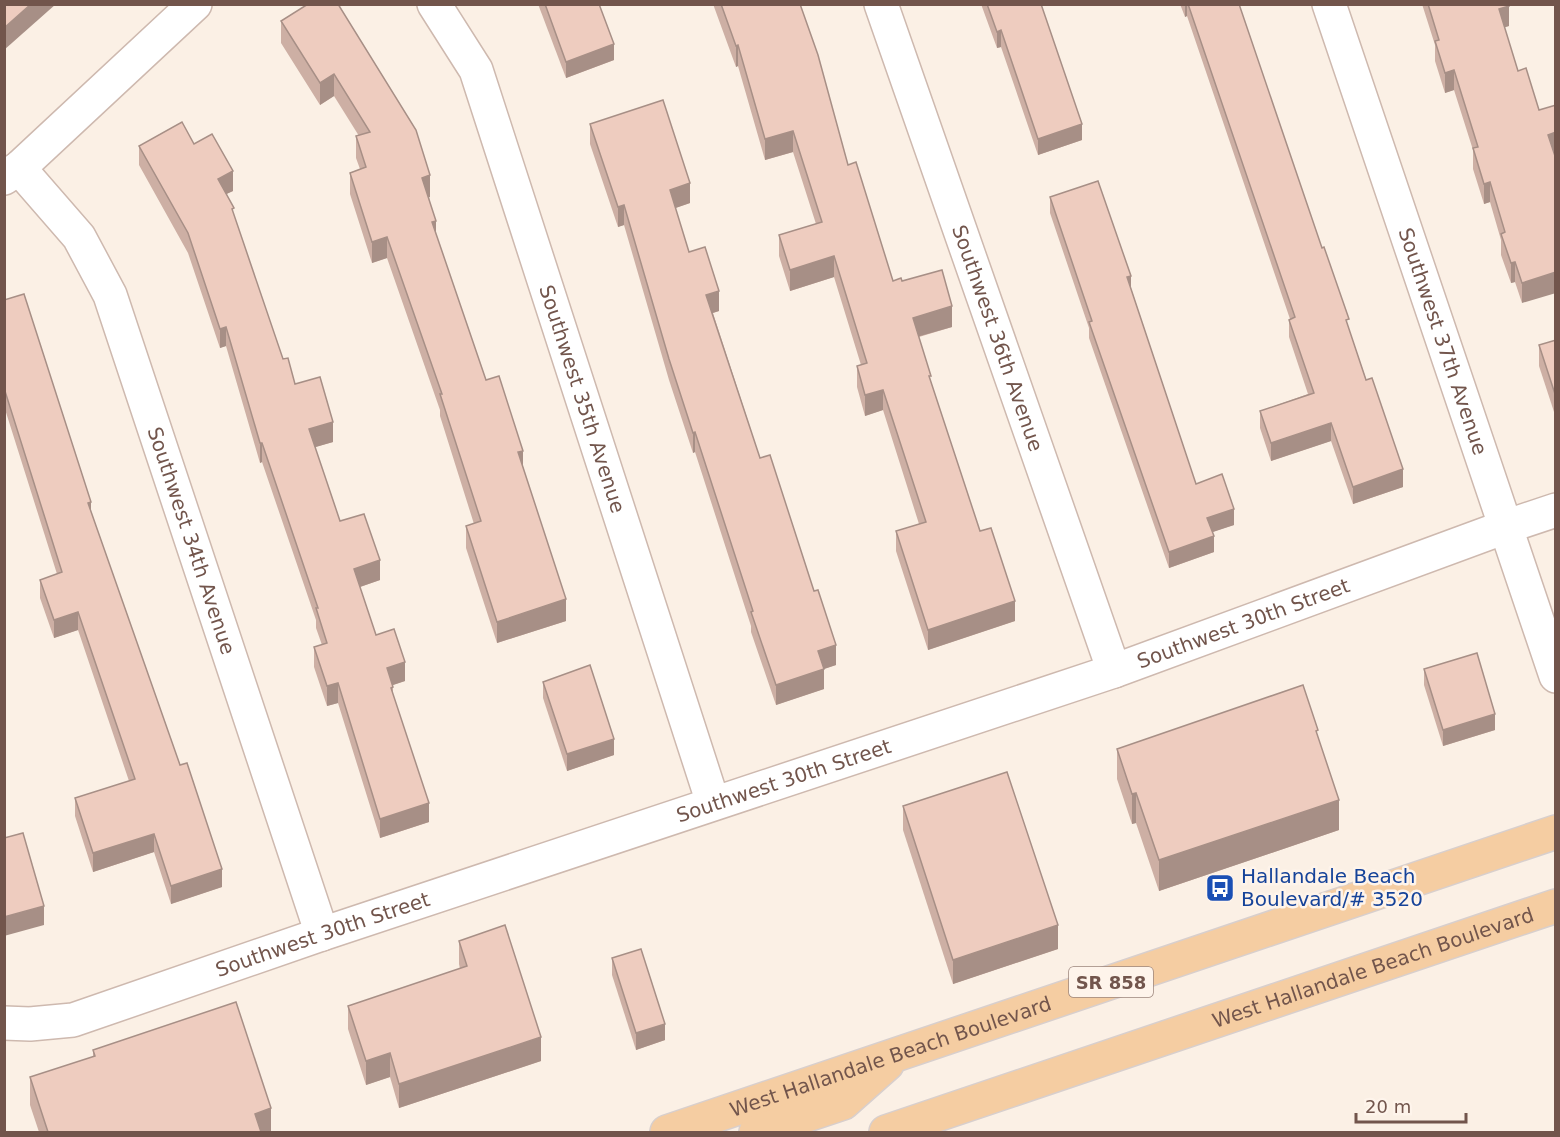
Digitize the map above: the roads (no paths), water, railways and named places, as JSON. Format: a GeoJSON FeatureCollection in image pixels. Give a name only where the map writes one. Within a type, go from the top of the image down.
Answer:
{"type":"FeatureCollection","features":[{"type":"Feature","properties":{"kind":"main road","name":"West Hallandale Beach Boulevard"},"geometry":{"type":"LineString","coordinates":[[667,1132],[1556,832]]}},
{"type":"Feature","properties":{"kind":"main road","name":"West Hallandale Beach Boulevard"},"geometry":{"type":"LineString","coordinates":[[886,1132],[1556,906]]}},
{"type":"Feature","properties":{"kind":"main road"},"geometry":{"type":"LineString","coordinates":[[756,1132],[843,1103],[900,1053]]}},
{"type":"Feature","properties":{"kind":"street"},"geometry":{"type":"LineString","coordinates":[[12,173],[195,4]]}},
{"type":"Feature","properties":{"kind":"street","name":"Southwest 35th Avenue"},"geometry":{"type":"LineString","coordinates":[[434,4],[476,70],[713,803]]}},
{"type":"Feature","properties":{"kind":"street","name":"Southwest 36th Avenue"},"geometry":{"type":"LineString","coordinates":[[881,4],[1114,671]]}},
{"type":"Feature","properties":{"kind":"street","name":"Southwest 37th Avenue"},"geometry":{"type":"LineString","coordinates":[[1329,4],[1556,676]]}},
{"type":"Feature","properties":{"kind":"street","name":"Southwest 34th Avenue"},"geometry":{"type":"LineString","coordinates":[[12,173],[80,237],[110,295],[322,934]]}},
{"type":"Feature","properties":{"kind":"street","name":"Southwest 30th Street"},"geometry":{"type":"LineString","coordinates":[[4,1023],[30,1024],[73,1020],[322,934],[1114,671],[1556,510]]}},
{"type":"Feature","properties":{"kind":"place","name":"Hallandale Beach Boulevard/# 3520"},"geometry":{"type":"Point","coordinates":[1220,888]}}]}
